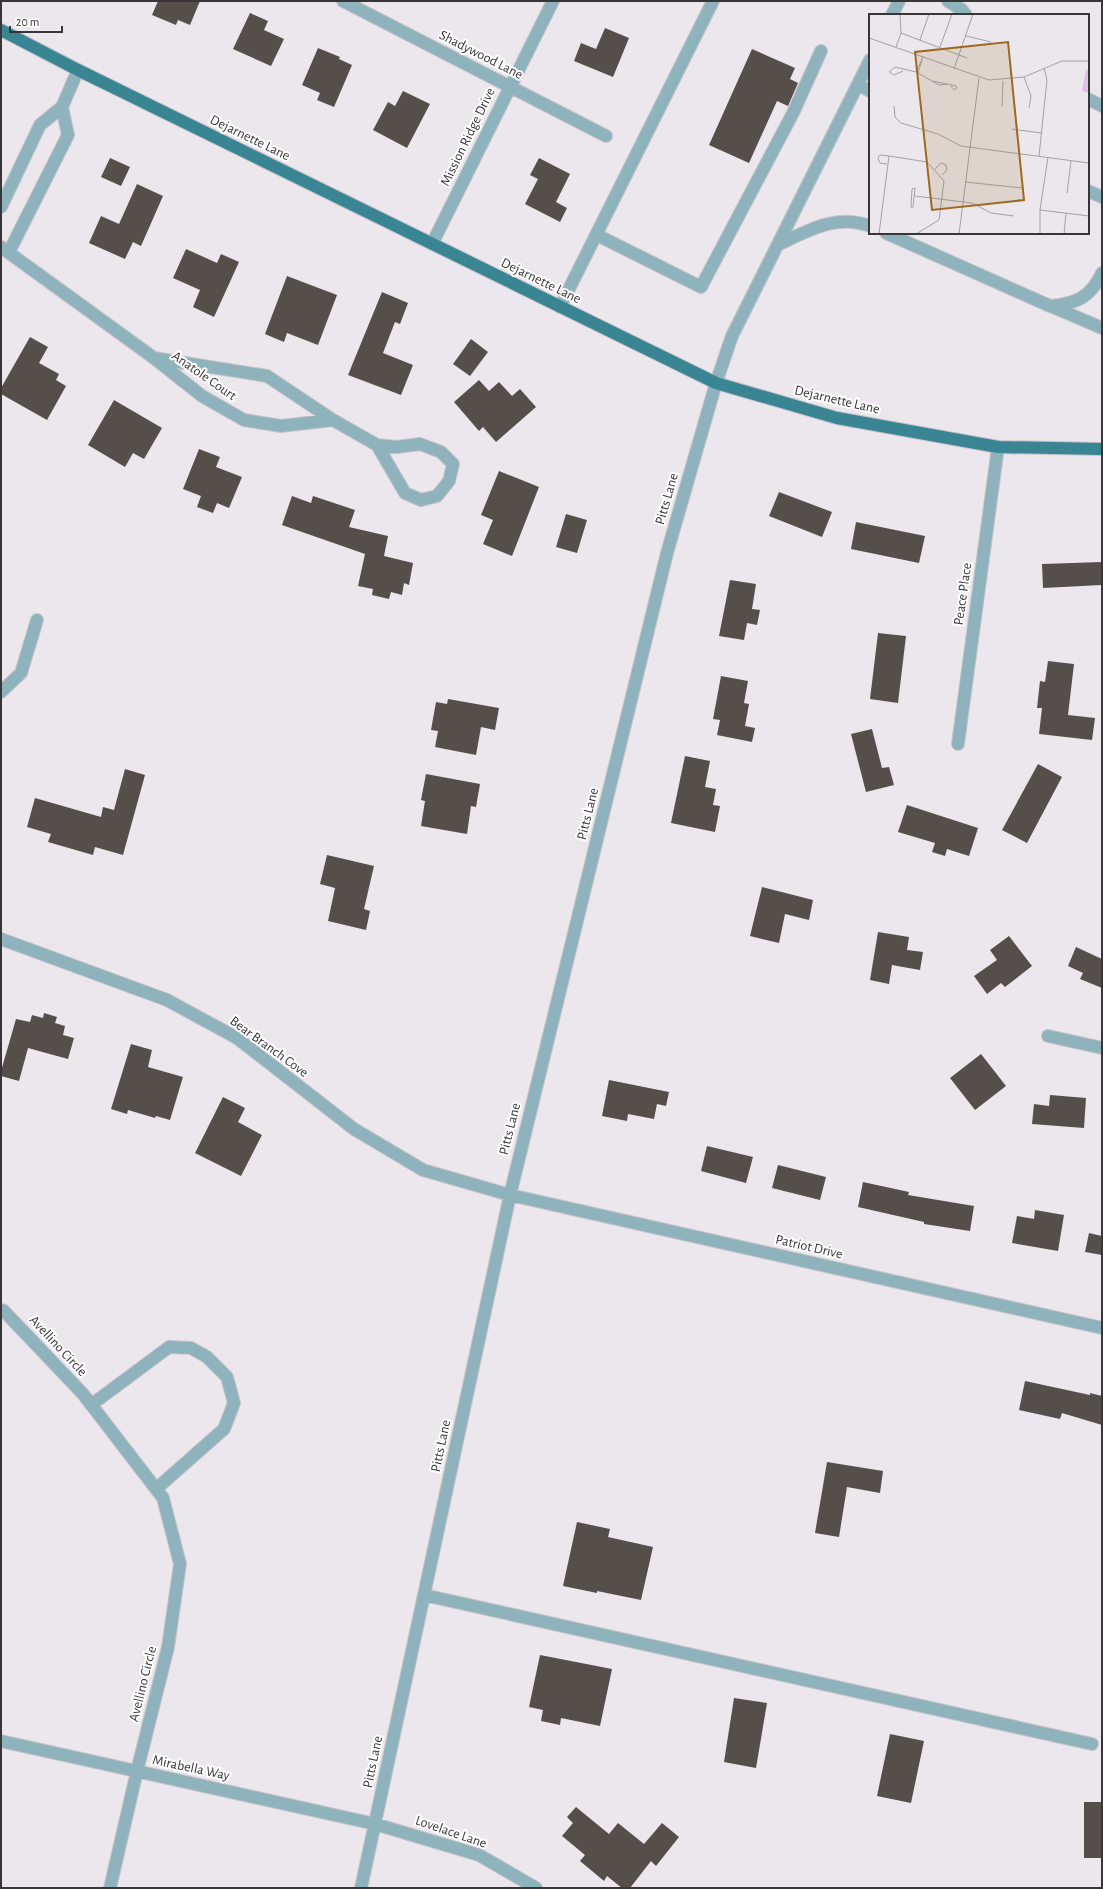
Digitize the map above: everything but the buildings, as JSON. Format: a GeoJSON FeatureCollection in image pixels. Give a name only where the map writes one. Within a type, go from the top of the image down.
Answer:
{"type":"FeatureCollection","features":[{"type":"Feature","properties":{"kind":"main road","name":"Dejarnette Lane"},"geometry":{"type":"LineString","coordinates":[[1,30],[78,70],[716,383],[837,418],[998,447],[1102,449]]}},
{"type":"Feature","properties":{"kind":"street","name":"Shadywood Lane"},"geometry":{"type":"LineString","coordinates":[[343,1],[606,136]]}},
{"type":"Feature","properties":{"kind":"street","name":"Mission Ridge Drive"},"geometry":{"type":"LineString","coordinates":[[432,244],[553,1]]}},
{"type":"Feature","properties":{"kind":"street"},"geometry":{"type":"LineString","coordinates":[[560,307],[713,1]]}},
{"type":"Feature","properties":{"kind":"street"},"geometry":{"type":"LineString","coordinates":[[892,14],[899,1]]}},
{"type":"Feature","properties":{"kind":"street"},"geometry":{"type":"LineString","coordinates":[[948,1],[963,13]]}},
{"type":"Feature","properties":{"kind":"street"},"geometry":{"type":"LineString","coordinates":[[597,235],[701,287],[793,112],[821,51]]}},
{"type":"Feature","properties":{"kind":"street","name":"Pitts Lane"},"geometry":{"type":"LineString","coordinates":[[361,1888],[510,1195],[667,553],[716,383],[732,336],[869,62]]}},
{"type":"Feature","properties":{"kind":"street"},"geometry":{"type":"LineString","coordinates":[[1,208],[40,125],[62,107],[78,70]]}},
{"type":"Feature","properties":{"kind":"street"},"geometry":{"type":"LineString","coordinates":[[858,85],[869,90]]}},
{"type":"Feature","properties":{"kind":"street"},"geometry":{"type":"LineString","coordinates":[[1089,100],[1102,106]]}},
{"type":"Feature","properties":{"kind":"street"},"geometry":{"type":"LineString","coordinates":[[5,250],[68,135],[62,107]]}},
{"type":"Feature","properties":{"kind":"street"},"geometry":{"type":"LineString","coordinates":[[1089,191],[1102,197]]}},
{"type":"Feature","properties":{"kind":"street"},"geometry":{"type":"LineString","coordinates":[[779,244],[820,225],[840,221],[856,221],[869,226]]}},
{"type":"Feature","properties":{"kind":"street"},"geometry":{"type":"LineString","coordinates":[[888,234],[1102,328]]}},
{"type":"Feature","properties":{"kind":"street","name":"Anatole Court"},"geometry":{"type":"LineString","coordinates":[[5,250],[154,358],[202,396],[244,420],[281,426],[333,420]]}},
{"type":"Feature","properties":{"kind":"street"},"geometry":{"type":"LineString","coordinates":[[1050,306],[1066,304],[1084,297],[1096,285],[1102,273]]}},
{"type":"Feature","properties":{"kind":"street","name":"Anatole Court"},"geometry":{"type":"LineString","coordinates":[[154,358],[267,376],[333,420],[377,445],[397,447],[420,444],[441,452],[452,464],[449,481],[437,496],[421,500],[405,493],[377,445]]}},
{"type":"Feature","properties":{"kind":"street","name":"Peace Place"},"geometry":{"type":"LineString","coordinates":[[958,744],[998,447]]}},
{"type":"Feature","properties":{"kind":"street"},"geometry":{"type":"LineString","coordinates":[[1,692],[21,674],[37,620]]}},
{"type":"Feature","properties":{"kind":"street","name":"Bear Branch Cove"},"geometry":{"type":"LineString","coordinates":[[1,939],[167,1000],[237,1038],[354,1129],[423,1170],[510,1195]]}},
{"type":"Feature","properties":{"kind":"street"},"geometry":{"type":"LineString","coordinates":[[1048,1036],[1102,1048]]}},
{"type":"Feature","properties":{"kind":"street","name":"Patriot Drive"},"geometry":{"type":"LineString","coordinates":[[510,1195],[1102,1328]]}},
{"type":"Feature","properties":{"kind":"street","name":"Avellino Circle"},"geometry":{"type":"LineString","coordinates":[[1,1310],[15,1322],[91,1405],[156,1489],[162,1498],[180,1564],[168,1647],[110,1888]]}},
{"type":"Feature","properties":{"kind":"street"},"geometry":{"type":"LineString","coordinates":[[91,1405],[169,1347],[191,1348],[207,1357],[226,1377],[234,1403],[224,1429],[156,1489]]}},
{"type":"Feature","properties":{"kind":"street"},"geometry":{"type":"LineString","coordinates":[[424,1595],[1092,1744]]}},
{"type":"Feature","properties":{"kind":"street","name":"Mirabella Way"},"geometry":{"type":"LineString","coordinates":[[1,1741],[375,1824]]}},
{"type":"Feature","properties":{"kind":"street","name":"Lovelace Lane"},"geometry":{"type":"LineString","coordinates":[[375,1824],[479,1855],[536,1888]]}}]}
